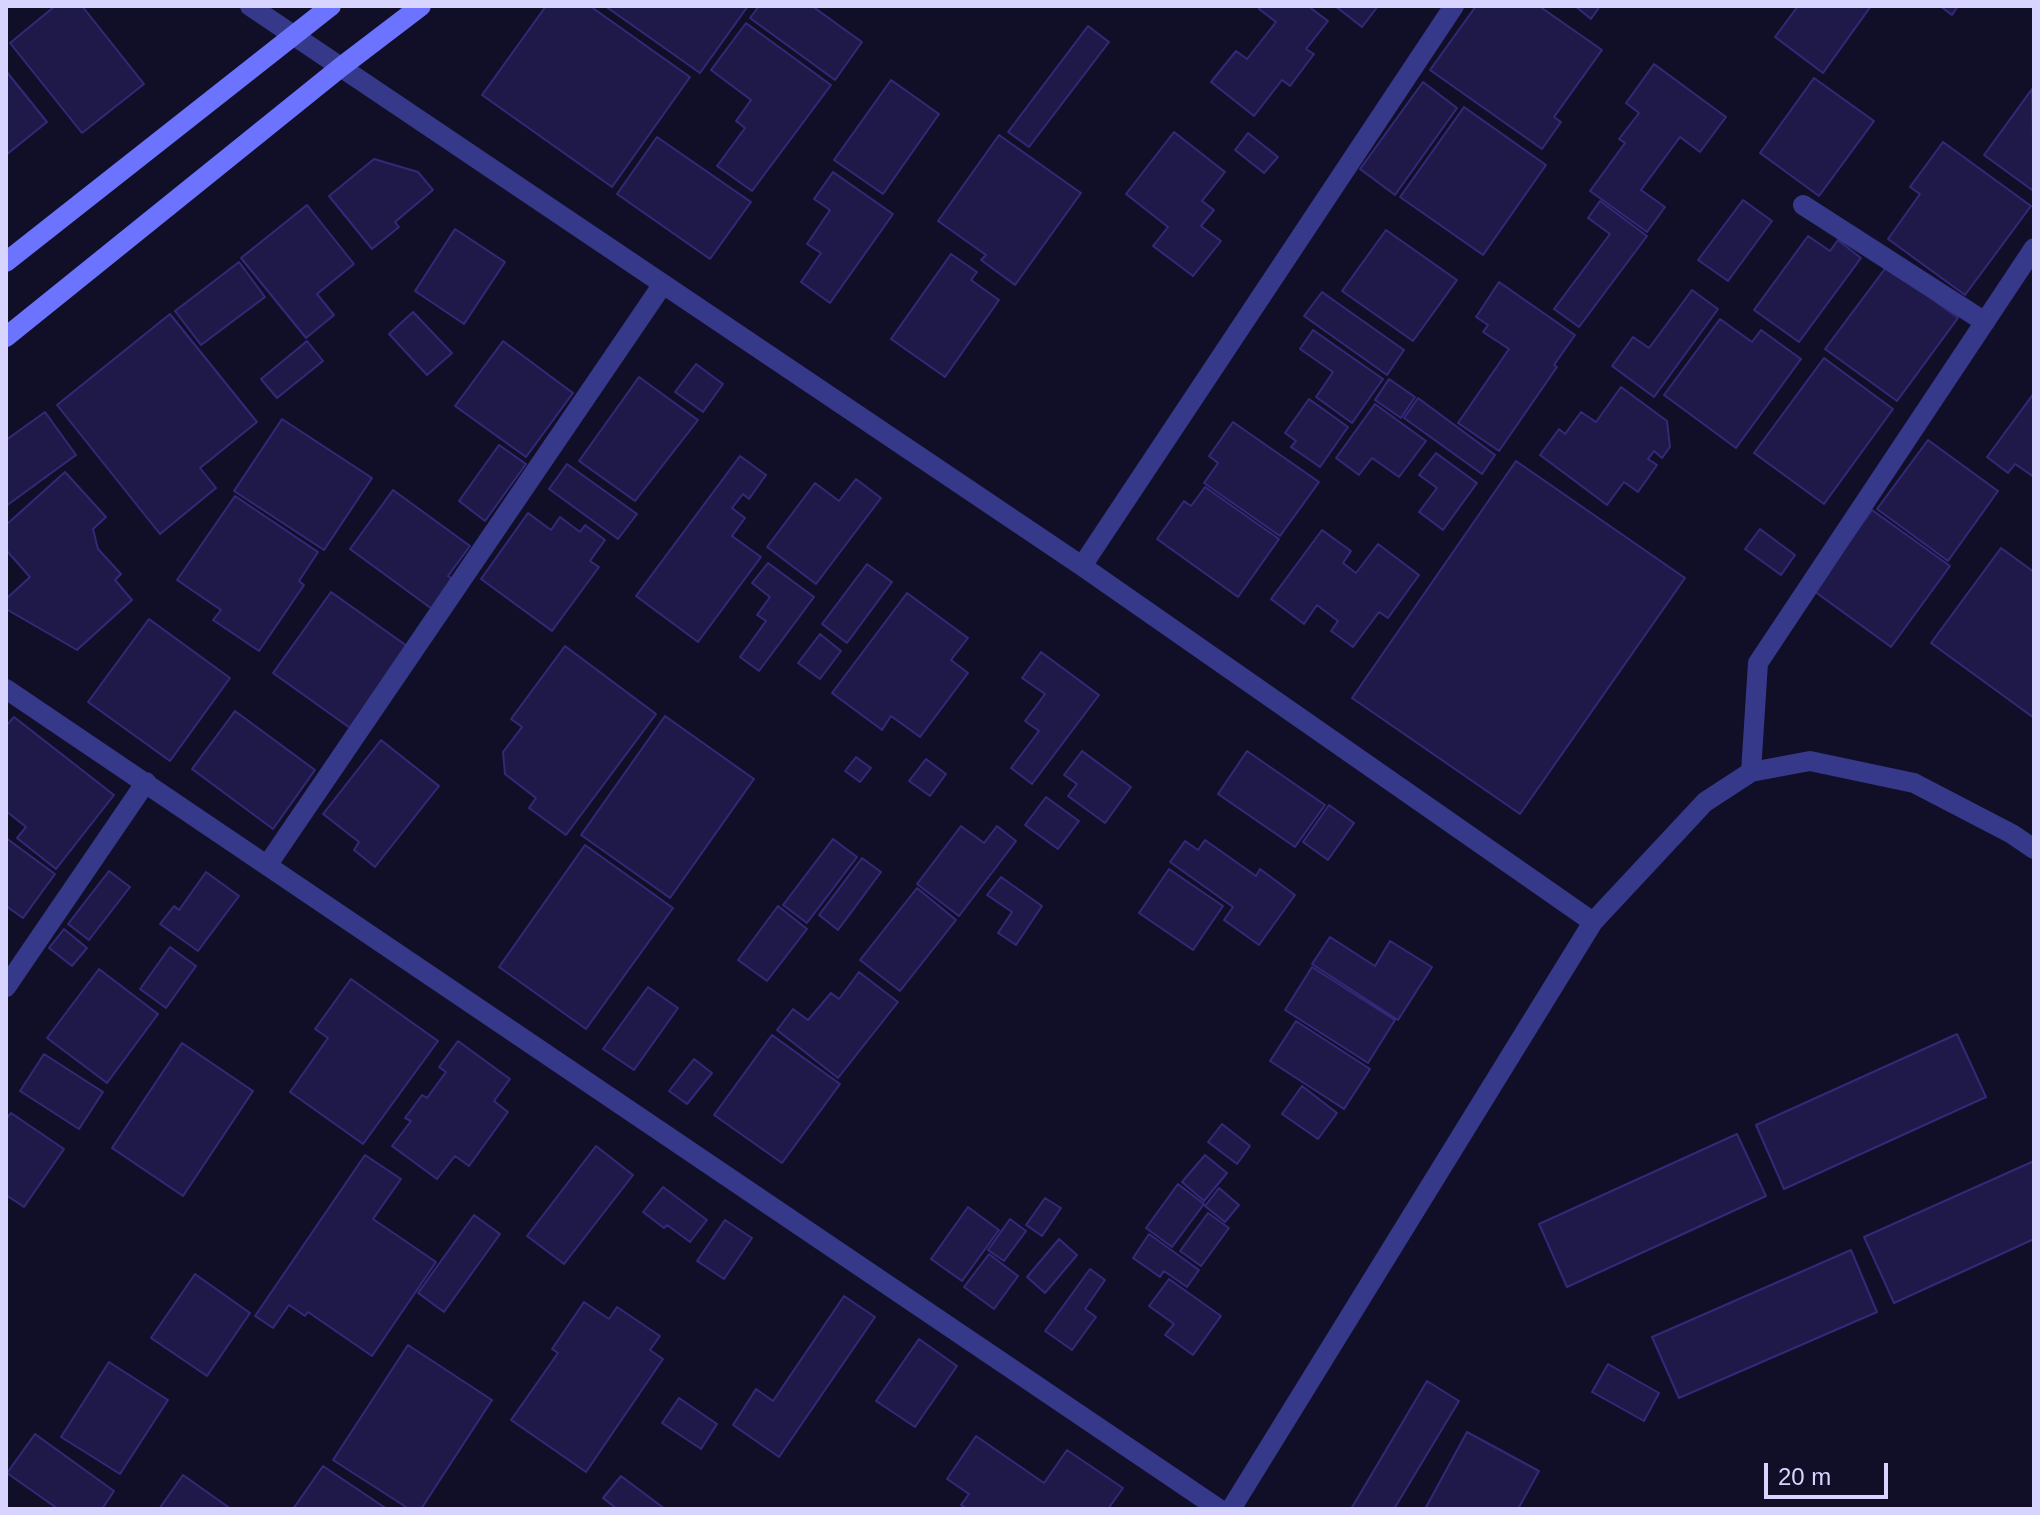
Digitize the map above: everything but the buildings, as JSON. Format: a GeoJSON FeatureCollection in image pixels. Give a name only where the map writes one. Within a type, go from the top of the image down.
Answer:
{"type":"FeatureCollection","features":[{"type":"Feature","properties":{"kind":"main road"},"geometry":{"type":"LineString","coordinates":[[6,262],[331,6]]}},
{"type":"Feature","properties":{"kind":"main road"},"geometry":{"type":"LineString","coordinates":[[6,337],[421,6]]}},
{"type":"Feature","properties":{"kind":"street"},"geometry":{"type":"LineString","coordinates":[[250,6],[1082,566],[1593,922]]}},
{"type":"Feature","properties":{"kind":"street"},"geometry":{"type":"LineString","coordinates":[[1082,566],[1454,6]]}},
{"type":"Feature","properties":{"kind":"street"},"geometry":{"type":"LineString","coordinates":[[1803,205],[1985,322]]}},
{"type":"Feature","properties":{"kind":"street"},"geometry":{"type":"LineString","coordinates":[[1751,772],[1758,663],[2034,248]]}},
{"type":"Feature","properties":{"kind":"street"},"geometry":{"type":"LineString","coordinates":[[268,864],[663,284]]}},
{"type":"Feature","properties":{"kind":"street"},"geometry":{"type":"LineString","coordinates":[[6,689],[1219,1509]]}},
{"type":"Feature","properties":{"kind":"street"},"geometry":{"type":"LineString","coordinates":[[1231,1509],[1593,922],[1705,802],[1751,772],[1810,761],[1914,783],[2012,834],[2034,849]]}},
{"type":"Feature","properties":{"kind":"street"},"geometry":{"type":"LineString","coordinates":[[6,987],[146,782]]}},
{"type":"Feature","properties":{"kind":"street"},"geometry":{"type":"LineString","coordinates":[[2012,834],[2034,827]]}}]}
